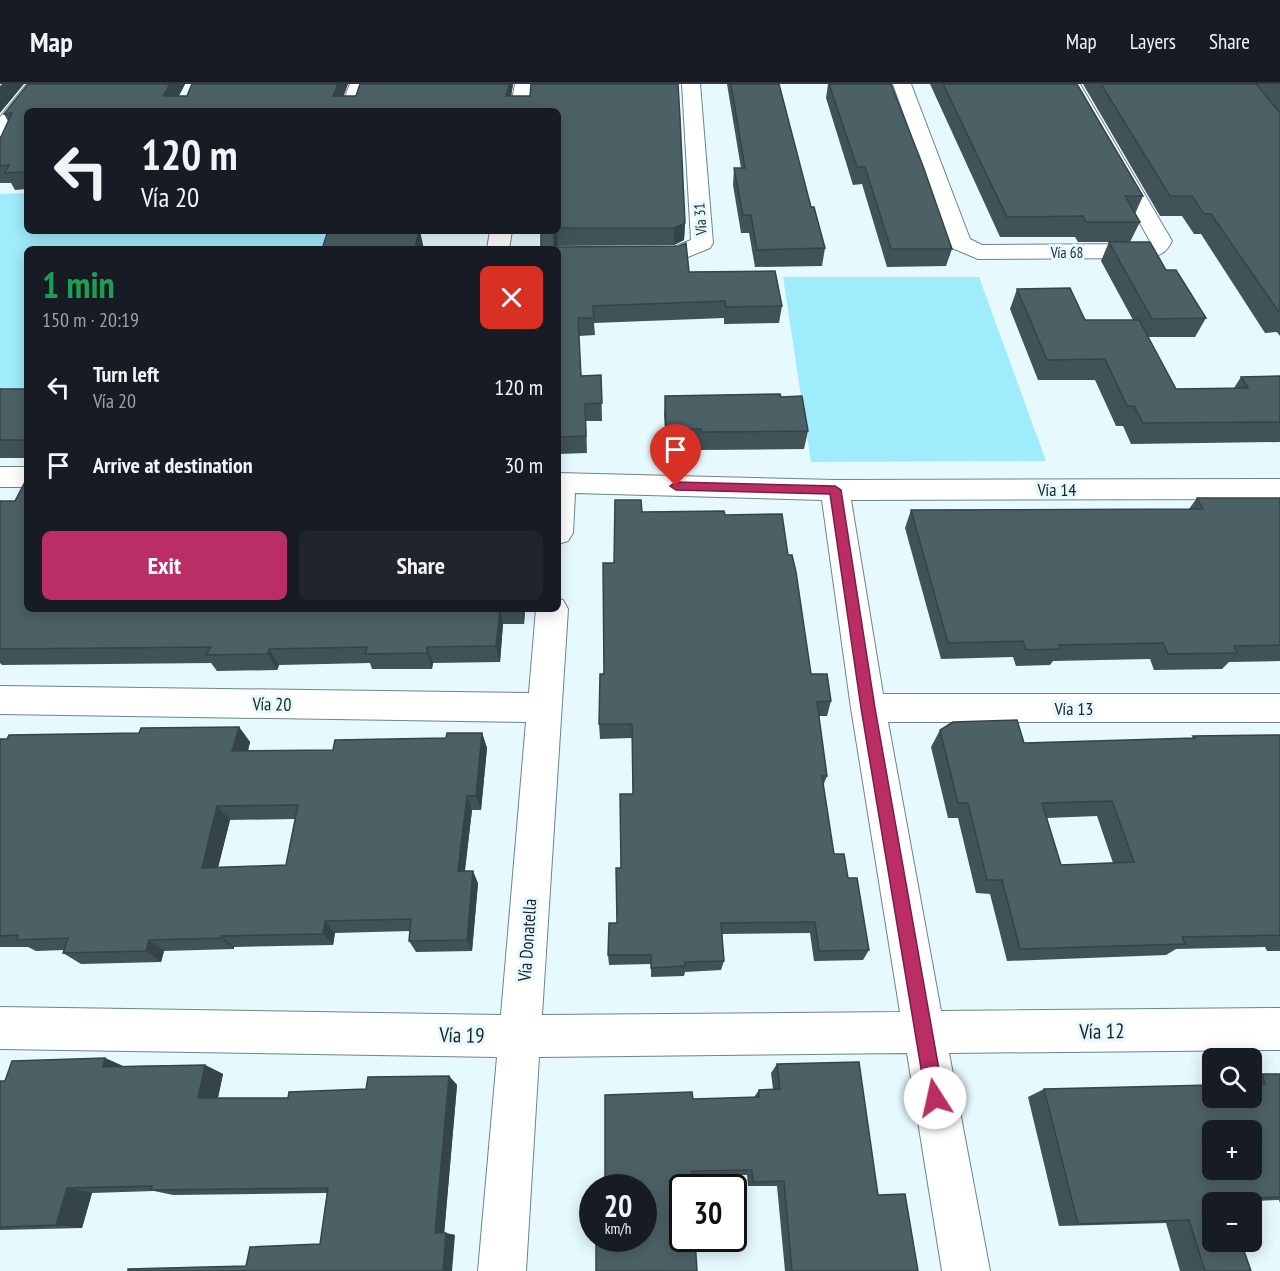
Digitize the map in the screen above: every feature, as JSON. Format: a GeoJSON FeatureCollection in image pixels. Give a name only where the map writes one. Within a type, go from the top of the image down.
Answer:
{"type":"FeatureCollection","features":[{"type":"Feature","properties":{"kind":"street"},"geometry":{"type":"LineString","coordinates":[[0,130],[37,84]]}},
{"type":"Feature","properties":{"kind":"street"},"geometry":{"type":"LineString","coordinates":[[350,108],[359,84]]}},
{"type":"Feature","properties":{"kind":"street"},"geometry":{"type":"LineString","coordinates":[[520,108],[524,84]]}},
{"type":"Feature","properties":{"kind":"street","name":"Vía 31"},"geometry":{"type":"LineString","coordinates":[[561,255],[678,254],[702,243],[691,84]]}},
{"type":"Feature","properties":{"kind":"street","name":"Vía 68"},"geometry":{"type":"LineString","coordinates":[[902,84],[960,243],[968,249],[978,252],[1151,251],[1158,247],[1161,241],[1071,84]]}},
{"type":"Feature","properties":{"kind":"street"},"geometry":{"type":"LineString","coordinates":[[0,477],[24,477]]}},
{"type":"Feature","properties":{"kind":"street"},"geometry":{"type":"LineString","coordinates":[[561,483],[835,490],[868,708],[966,1271]]}},
{"type":"Feature","properties":{"kind":"street","name":"Vía 14"},"geometry":{"type":"LineString","coordinates":[[835,490],[1280,489]]}},
{"type":"Feature","properties":{"kind":"street","name":"Vía Donatella"},"geometry":{"type":"LineString","coordinates":[[502,1271],[552,612]]}},
{"type":"Feature","properties":{"kind":"street","name":"Vía 20"},"geometry":{"type":"LineString","coordinates":[[0,700],[544,708]]}},
{"type":"Feature","properties":{"kind":"street","name":"Vía 13"},"geometry":{"type":"LineString","coordinates":[[868,708],[1280,708]]}},
{"type":"Feature","properties":{"kind":"street","name":"Vía 19"},"geometry":{"type":"LineString","coordinates":[[0,1028],[520,1036],[923,1033]]}},
{"type":"Feature","properties":{"kind":"street","name":"Vía 12"},"geometry":{"type":"LineString","coordinates":[[923,1033],[1280,1029]]}},
{"type":"Feature","properties":{"kind":"shaded area"},"geometry":{"type":"Polygon","coordinates":[[[24,193],[24,234],[339,234],[335,246],[24,246],[24,398],[0,398],[0,194],[24,193]]]}},
{"type":"Feature","properties":{"kind":"shaded area"},"geometry":{"type":"Polygon","coordinates":[[[783,277],[979,277],[1046,461],[811,462],[783,277]]]}},
{"type":"Feature","properties":{"kind":"building"},"geometry":{"type":"Polygon","coordinates":[[[28,84],[170,84],[163,96],[187,96],[192,84],[338,84],[333,96],[356,96],[360,84],[509,84],[506,96],[530,96],[531,84],[678,84],[685,223],[674,228],[561,228],[561,108],[24,108],[24,172],[5,173],[9,165],[0,166],[0,139],[12,113],[4,114],[28,84]]]}},
{"type":"Feature","properties":{"kind":"building"},"geometry":{"type":"Polygon","coordinates":[[[731,84],[779,84],[811,207],[814,207],[825,248],[757,250],[751,215],[743,215],[734,168],[745,168],[731,84]]]}},
{"type":"Feature","properties":{"kind":"building"},"geometry":{"type":"Polygon","coordinates":[[[829,84],[891,84],[952,249],[891,249],[865,167],[857,167],[829,84]]]}},
{"type":"Feature","properties":{"kind":"building"},"geometry":{"type":"Polygon","coordinates":[[[943,84],[1077,84],[1143,196],[1125,196],[1140,222],[1086,222],[1083,216],[1007,217],[943,84]]]}},
{"type":"Feature","properties":{"kind":"building"},"geometry":{"type":"Polygon","coordinates":[[[1101,84],[1256,84],[1280,113],[1280,312],[1211,214],[1204,214],[1192,196],[1170,196],[1101,84]]]}},
{"type":"Feature","properties":{"kind":"building"},"geometry":{"type":"Polygon","coordinates":[[[327,234],[418,234],[415,246],[323,246],[327,234]]]}},
{"type":"Feature","properties":{"kind":"building"},"geometry":{"type":"Polygon","coordinates":[[[541,234],[554,234],[556,246],[541,246],[541,234]]]}},
{"type":"Feature","properties":{"kind":"building"},"geometry":{"type":"Polygon","coordinates":[[[1109,242],[1150,242],[1166,270],[1176,270],[1206,318],[1152,319],[1109,242]]]}},
{"type":"Feature","properties":{"kind":"building"},"geometry":{"type":"Polygon","coordinates":[[[686,243],[689,272],[775,271],[782,306],[726,307],[725,301],[593,306],[594,318],[578,318],[581,376],[601,375],[602,403],[585,404],[586,436],[561,437],[561,247],[679,246],[686,243]]]}},
{"type":"Feature","properties":{"kind":"building"},"geometry":{"type":"Polygon","coordinates":[[[1070,288],[1085,320],[1139,320],[1176,389],[1248,388],[1241,377],[1280,376],[1280,422],[1143,423],[1134,406],[1127,406],[1105,359],[1047,360],[1017,289],[1070,288]]]}},
{"type":"Feature","properties":{"kind":"building"},"geometry":{"type":"Polygon","coordinates":[[[0,389],[24,389],[24,440],[0,440],[0,389]]]}},
{"type":"Feature","properties":{"kind":"building"},"geometry":{"type":"Polygon","coordinates":[[[780,394],[781,397],[802,396],[808,431],[666,430],[665,396],[780,394]]]}},
{"type":"Feature","properties":{"kind":"building"},"geometry":{"type":"Polygon","coordinates":[[[24,484],[24,612],[500,612],[496,646],[427,647],[427,653],[365,654],[367,647],[269,649],[268,654],[206,655],[211,647],[0,649],[0,501],[15,501],[24,484]]]}},
{"type":"Feature","properties":{"kind":"building"},"geometry":{"type":"Polygon","coordinates":[[[1197,498],[1280,498],[1280,645],[1234,646],[1237,653],[1168,654],[1163,643],[1059,645],[1060,649],[1026,650],[1023,641],[948,643],[911,510],[1203,509],[1197,498]]]}},
{"type":"Feature","properties":{"kind":"building"},"geometry":{"type":"Polygon","coordinates":[[[615,500],[641,500],[642,512],[724,511],[725,515],[782,514],[788,555],[792,555],[796,572],[811,674],[827,674],[831,701],[817,702],[827,776],[822,776],[834,854],[844,854],[848,878],[857,878],[869,950],[819,951],[815,922],[721,923],[724,961],[685,962],[685,966],[651,968],[651,955],[608,955],[609,923],[617,923],[616,868],[621,868],[620,794],[633,794],[632,724],[599,724],[600,674],[604,674],[603,563],[614,563],[615,500]]]}},
{"type":"Feature","properties":{"kind":"building"},"geometry":{"type":"Polygon","coordinates":[[[1017,720],[1024,743],[1280,735],[1280,935],[1182,937],[1185,944],[1020,949],[1002,880],[987,880],[968,803],[958,803],[940,730],[953,722],[1017,720]],[[1112,801],[1042,803],[1061,865],[1134,862],[1112,801]]]}},
{"type":"Feature","properties":{"kind":"building"},"geometry":{"type":"Polygon","coordinates":[[[239,727],[232,751],[333,750],[335,740],[446,738],[447,733],[482,733],[476,796],[467,796],[458,871],[473,871],[467,940],[409,941],[411,919],[325,921],[323,934],[149,940],[146,951],[63,953],[68,938],[16,940],[18,935],[0,936],[0,739],[7,739],[9,735],[139,733],[141,728],[239,727]],[[298,805],[217,806],[202,868],[286,865],[298,805]]]}},
{"type":"Feature","properties":{"kind":"building"},"geometry":{"type":"Polygon","coordinates":[[[105,1058],[103,1067],[205,1065],[198,1098],[288,1098],[289,1092],[366,1089],[368,1077],[449,1076],[435,1233],[446,1233],[443,1271],[128,1271],[128,1269],[246,1266],[250,1247],[320,1244],[328,1188],[151,1190],[152,1186],[67,1188],[56,1225],[0,1227],[0,1081],[5,1081],[12,1061],[105,1058]]]}},
{"type":"Feature","properties":{"kind":"building"},"geometry":{"type":"Polygon","coordinates":[[[859,1062],[878,1195],[905,1194],[918,1271],[792,1271],[784,1181],[753,1182],[752,1170],[692,1171],[692,1174],[669,1174],[669,1252],[696,1252],[697,1271],[596,1271],[596,1252],[657,1252],[657,1174],[605,1174],[605,1095],[692,1092],[693,1099],[759,1097],[759,1090],[780,1089],[777,1064],[859,1062]]]}},
{"type":"Feature","properties":{"kind":"building"},"geometry":{"type":"Polygon","coordinates":[[[1262,1074],[1280,1074],[1280,1197],[1262,1198],[1262,1192],[1202,1192],[1202,1252],[1244,1252],[1251,1271],[1205,1271],[1189,1220],[1078,1224],[1044,1089],[1202,1085],[1202,1108],[1262,1108],[1262,1084],[1265,1084],[1262,1074]]]}},
{"type":"Feature","properties":{"kind":"route"},"geometry":{"type":"LineString","coordinates":[[676,486],[835,490],[868,708],[935,1098]]}}]}
